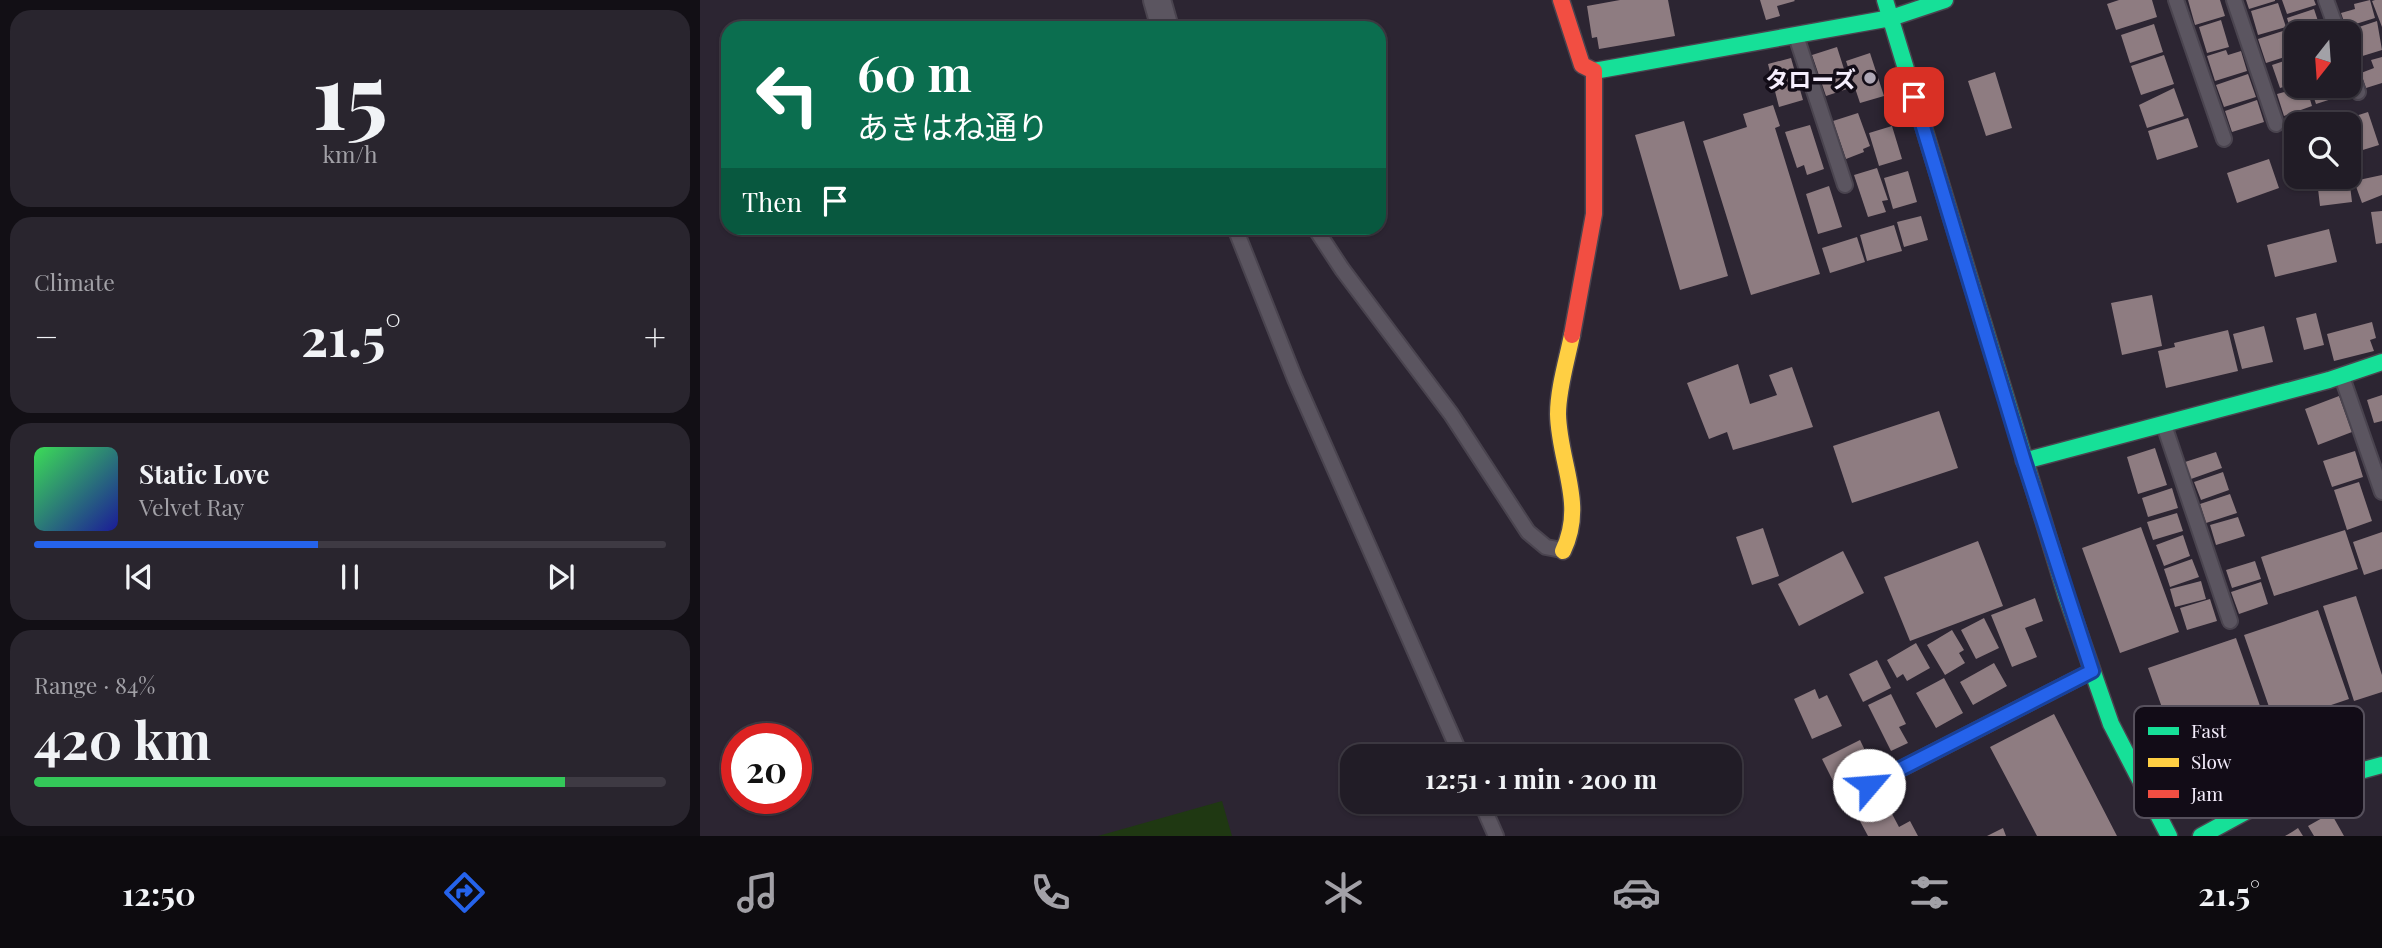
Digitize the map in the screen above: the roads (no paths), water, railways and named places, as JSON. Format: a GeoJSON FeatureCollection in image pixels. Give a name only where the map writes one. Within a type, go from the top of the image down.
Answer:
{"type":"FeatureCollection","features":[{"type":"Feature","properties":{"kind":"street"},"geometry":{"type":"LineString","coordinates":[[1157,0],[1163,21]]}},
{"type":"Feature","properties":{"kind":"street"},"geometry":{"type":"LineString","coordinates":[[1561,0],[1582,65],[1594,71],[1891,18],[1945,0]]}},
{"type":"Feature","properties":{"kind":"street"},"geometry":{"type":"LineString","coordinates":[[1885,0],[2024,461],[2092,671],[2111,724],[2134,768]]}},
{"type":"Feature","properties":{"kind":"street"},"geometry":{"type":"LineString","coordinates":[[1563,551],[1574,535],[1576,515],[1560,442],[1558,412],[1594,215],[1594,71]]}},
{"type":"Feature","properties":{"kind":"street"},"geometry":{"type":"LineString","coordinates":[[2024,461],[2342,376],[2382,362]]}},
{"type":"Feature","properties":{"kind":"street"},"geometry":{"type":"LineString","coordinates":[[2364,770],[2382,765]]}},
{"type":"Feature","properties":{"kind":"street"},"geometry":{"type":"LineString","coordinates":[[2160,818],[2169,836]]}},
{"type":"Feature","properties":{"kind":"street"},"geometry":{"type":"LineString","coordinates":[[2201,836],[2234,818]]}},
{"type":"Feature","properties":{"kind":"lane"},"geometry":{"type":"LineString","coordinates":[[2176,0],[2224,139]]}},
{"type":"Feature","properties":{"kind":"lane"},"geometry":{"type":"LineString","coordinates":[[2234,0],[2276,124]]}},
{"type":"Feature","properties":{"kind":"lane"},"geometry":{"type":"LineString","coordinates":[[2326,0],[2334,21]]}},
{"type":"Feature","properties":{"kind":"lane"},"geometry":{"type":"LineString","coordinates":[[1796,35],[1844,185]]}},
{"type":"Feature","properties":{"kind":"lane"},"geometry":{"type":"LineString","coordinates":[[1238,235],[1295,379],[1456,744]]}},
{"type":"Feature","properties":{"kind":"lane"},"geometry":{"type":"LineString","coordinates":[[1320,235],[1451,414],[1528,532],[1546,547],[1563,551]]}},
{"type":"Feature","properties":{"kind":"lane"},"geometry":{"type":"LineString","coordinates":[[2342,376],[2382,492]]}},
{"type":"Feature","properties":{"kind":"lane"},"geometry":{"type":"LineString","coordinates":[[2164,425],[2230,621]]}},
{"type":"Feature","properties":{"kind":"lane"},"geometry":{"type":"LineString","coordinates":[[1844,798],[2092,671]]}},
{"type":"Feature","properties":{"kind":"lane"},"geometry":{"type":"LineString","coordinates":[[1486,814],[1496,836]]}},
{"type":"Feature","properties":{"kind":"place","name":"タローズ"},"geometry":{"type":"Point","coordinates":[1870,78]}}]}
